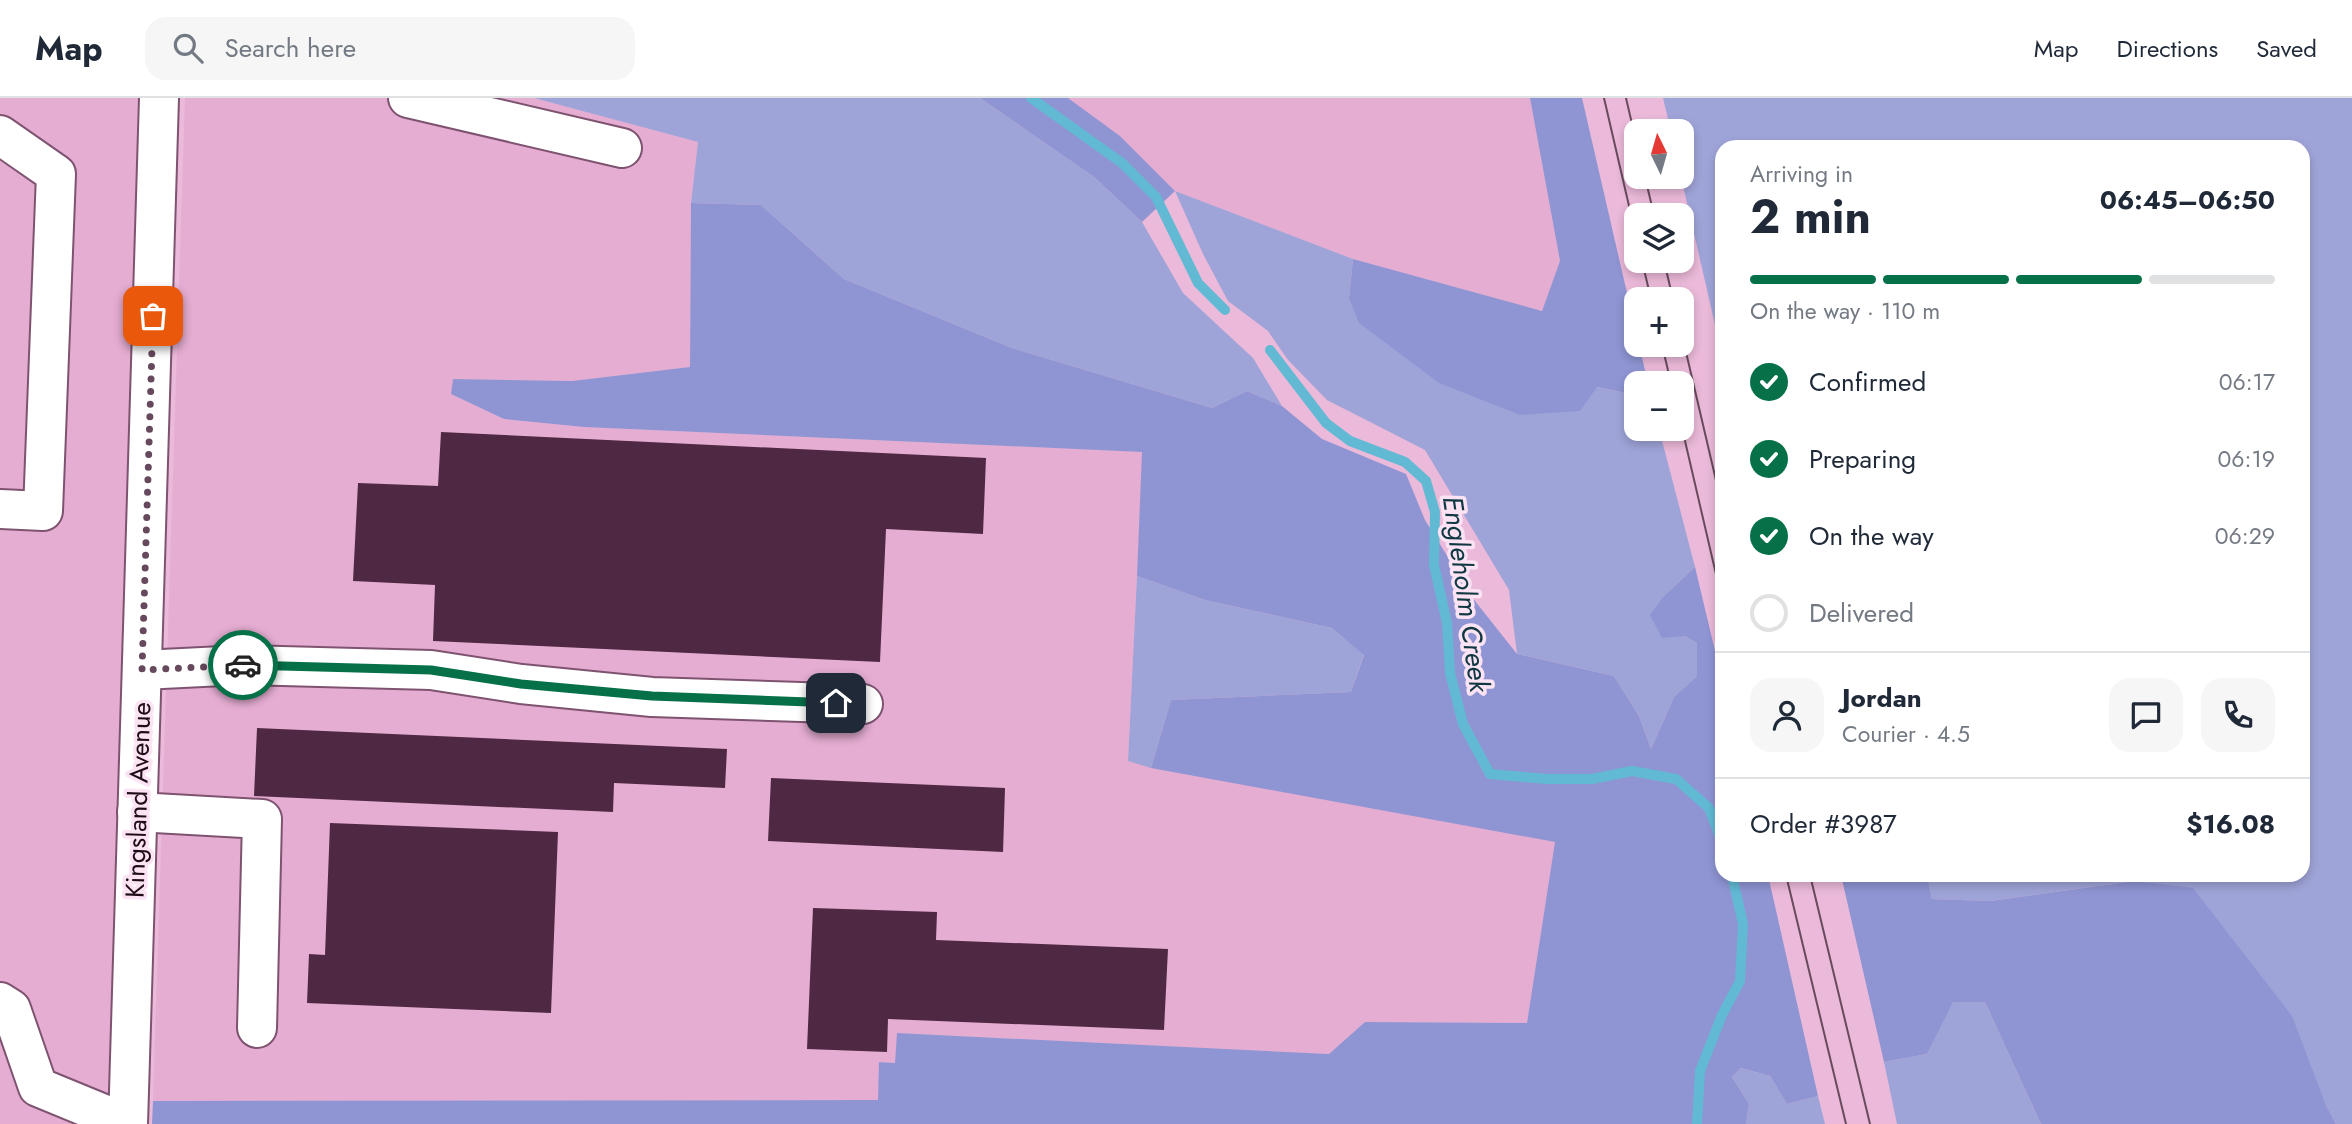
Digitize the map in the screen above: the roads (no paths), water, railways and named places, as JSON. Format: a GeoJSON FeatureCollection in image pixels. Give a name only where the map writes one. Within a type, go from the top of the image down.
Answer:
{"type":"FeatureCollection","features":[{"type":"Feature","properties":{"kind":"street","name":"Kingsland Avenue"},"geometry":{"type":"LineString","coordinates":[[128,1124],[159,98]]}},
{"type":"Feature","properties":{"kind":"street"},"geometry":{"type":"LineString","coordinates":[[408,98],[622,148]]}},
{"type":"Feature","properties":{"kind":"street"},"geometry":{"type":"LineString","coordinates":[[0,135],[57,174],[43,511],[0,509]]}},
{"type":"Feature","properties":{"kind":"street"},"geometry":{"type":"LineString","coordinates":[[142,670],[243,665],[431,670],[521,684],[652,696],[863,704]]}},
{"type":"Feature","properties":{"kind":"street"},"geometry":{"type":"LineString","coordinates":[[137,812],[262,819],[257,1028]]}},
{"type":"Feature","properties":{"kind":"street"},"geometry":{"type":"LineString","coordinates":[[0,1002],[11,1009],[38,1087],[128,1124]]}},
{"type":"Feature","properties":{"kind":"waterway","name":"Engleholm Creek"},"geometry":{"type":"LineString","coordinates":[[1031,98],[1122,163],[1156,197],[1198,283],[1225,310]]}},
{"type":"Feature","properties":{"kind":"waterway","name":"Engleholm Creek"},"geometry":{"type":"LineString","coordinates":[[1270,350],[1326,423],[1350,441],[1405,462],[1426,481],[1435,512],[1434,565],[1447,623],[1450,673],[1463,724],[1490,774],[1547,779],[1592,779],[1632,771],[1676,779],[1709,808],[1715,824]]}},
{"type":"Feature","properties":{"kind":"waterway","name":"Engleholm Creek"},"geometry":{"type":"LineString","coordinates":[[1697,1124],[1700,1071],[1722,1015],[1740,981],[1743,924],[1734,882]]}},
{"type":"Feature","properties":{"kind":"tram line"},"geometry":{"type":"LineString","coordinates":[[1604,98],[1628,203]]}},
{"type":"Feature","properties":{"kind":"tram line"},"geometry":{"type":"LineString","coordinates":[[1626,98],[1631,119]]}},
{"type":"Feature","properties":{"kind":"tram line"},"geometry":{"type":"LineString","coordinates":[[1648,189],[1651,203]]}},
{"type":"Feature","properties":{"kind":"tram line"},"geometry":{"type":"LineString","coordinates":[[1645,273],[1648,287]]}},
{"type":"Feature","properties":{"kind":"tram line"},"geometry":{"type":"LineString","coordinates":[[1667,273],[1670,287]]}},
{"type":"Feature","properties":{"kind":"tram line"},"geometry":{"type":"LineString","coordinates":[[1665,357],[1668,371]]}},
{"type":"Feature","properties":{"kind":"tram line"},"geometry":{"type":"LineString","coordinates":[[1687,357],[1715,476]]}},
{"type":"Feature","properties":{"kind":"tram line"},"geometry":{"type":"LineString","coordinates":[[1685,441],[1715,570]]}},
{"type":"Feature","properties":{"kind":"tram line"},"geometry":{"type":"LineString","coordinates":[[1788,882],[1846,1124]]}},
{"type":"Feature","properties":{"kind":"tram line"},"geometry":{"type":"LineString","coordinates":[[1812,882],[1870,1124]]}}]}
